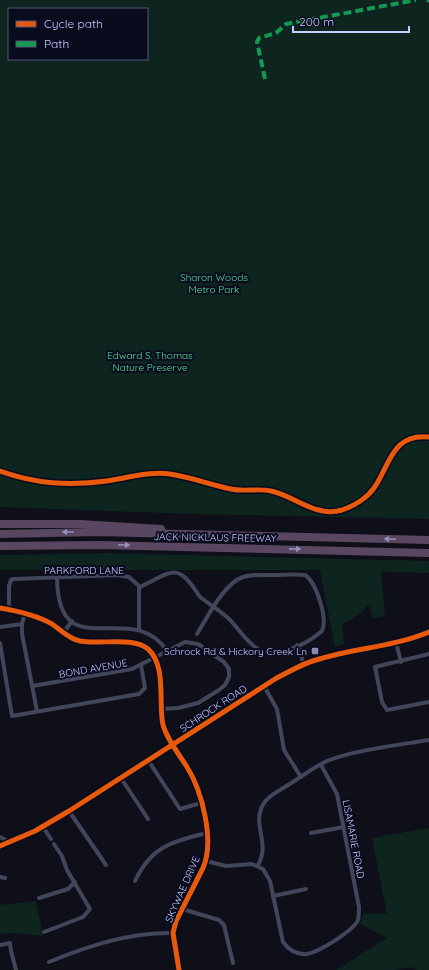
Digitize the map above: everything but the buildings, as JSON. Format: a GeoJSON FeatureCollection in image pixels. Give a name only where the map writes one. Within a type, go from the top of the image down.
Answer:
{"type":"FeatureCollection","features":[{"type":"Feature","properties":{"kind":"highway"},"geometry":{"type":"LineString","coordinates":[[0,523],[112,525],[219,535]]}},
{"type":"Feature","properties":{"kind":"highway","name":"JACK NICKLAUS FREEWAY"},"geometry":{"type":"LineString","coordinates":[[0,534],[98,532],[429,540]]}},
{"type":"Feature","properties":{"kind":"highway"},"geometry":{"type":"LineString","coordinates":[[0,552],[84,545]]}},
{"type":"Feature","properties":{"kind":"highway","name":"JACK NICKLAUS FREEWAY"},"geometry":{"type":"LineString","coordinates":[[0,546],[84,545],[429,553]]}},
{"type":"Feature","properties":{"kind":"main road","name":"SCHROCK ROAD"},"geometry":{"type":"LineString","coordinates":[[0,846],[43,827],[69,812],[264,686],[304,664],[347,652],[396,642],[429,632]]}},
{"type":"Feature","properties":{"kind":"street"},"geometry":{"type":"LineString","coordinates":[[139,630],[140,587],[157,576],[172,572],[187,578],[200,598],[214,607],[230,619],[254,647],[261,651],[269,652],[285,650],[317,635],[324,628],[318,592],[304,575],[254,574],[241,577],[230,585],[214,607],[197,634]]}},
{"type":"Feature","properties":{"kind":"street","name":"PARKFORD LANE"},"geometry":{"type":"LineString","coordinates":[[9,610],[9,586],[12,580],[117,575],[129,577],[140,587]]}},
{"type":"Feature","properties":{"kind":"street"},"geometry":{"type":"LineString","coordinates":[[57,578],[60,610],[72,621],[84,628],[139,630],[154,636],[167,651]]}},
{"type":"Feature","properties":{"kind":"street"},"geometry":{"type":"LineString","coordinates":[[0,608],[25,613],[51,624],[74,640],[82,642],[137,644],[149,650],[154,658],[185,642],[198,644],[224,662],[229,669],[229,677],[225,685],[198,703],[178,708],[162,708]]}},
{"type":"Feature","properties":{"kind":"street"},"geometry":{"type":"LineString","coordinates":[[25,613],[22,624],[37,711]]}},
{"type":"Feature","properties":{"kind":"street"},"geometry":{"type":"LineString","coordinates":[[63,633],[72,621]]}},
{"type":"Feature","properties":{"kind":"street"},"geometry":{"type":"LineString","coordinates":[[0,627],[22,624]]}},
{"type":"Feature","properties":{"kind":"street"},"geometry":{"type":"LineString","coordinates":[[396,642],[401,662]]}},
{"type":"Feature","properties":{"kind":"street"},"geometry":{"type":"LineString","coordinates":[[0,644],[12,716],[139,694],[145,688],[141,665]]}},
{"type":"Feature","properties":{"kind":"street"},"geometry":{"type":"LineString","coordinates":[[297,645],[304,664]]}},
{"type":"Feature","properties":{"kind":"street"},"geometry":{"type":"LineString","coordinates":[[429,654],[401,662],[375,667],[382,702],[387,710],[429,702]]}},
{"type":"Feature","properties":{"kind":"street","name":"BOND AVENUE"},"geometry":{"type":"LineString","coordinates":[[32,686],[122,672],[141,665],[154,658]]}},
{"type":"Feature","properties":{"kind":"street","name":"SKYWAE DRIVE"},"geometry":{"type":"LineString","coordinates":[[154,658],[162,692],[163,725],[196,784],[207,833],[208,845],[206,860],[176,921],[173,933],[179,970]]}},
{"type":"Feature","properties":{"kind":"street"},"geometry":{"type":"LineString","coordinates":[[264,686],[277,709],[284,750],[301,777]]}},
{"type":"Feature","properties":{"kind":"street"},"geometry":{"type":"LineString","coordinates":[[258,865],[261,860],[264,845],[259,823],[261,808],[270,797],[321,765],[341,756],[429,740]]}},
{"type":"Feature","properties":{"kind":"street"},"geometry":{"type":"LineString","coordinates":[[148,760],[180,809],[201,804]]}},
{"type":"Feature","properties":{"kind":"street","name":"LISAMARIE ROAD"},"geometry":{"type":"LineString","coordinates":[[273,896],[283,942],[295,953],[306,954],[314,952],[351,930],[358,919],[359,907],[337,794],[321,765]]}},
{"type":"Feature","properties":{"kind":"street"},"geometry":{"type":"LineString","coordinates":[[121,778],[148,819]]}},
{"type":"Feature","properties":{"kind":"street"},"geometry":{"type":"LineString","coordinates":[[69,812],[106,865]]}},
{"type":"Feature","properties":{"kind":"street"},"geometry":{"type":"LineString","coordinates":[[43,827],[51,839]]}},
{"type":"Feature","properties":{"kind":"street"},"geometry":{"type":"LineString","coordinates":[[311,834],[344,827]]}},
{"type":"Feature","properties":{"kind":"street"},"geometry":{"type":"LineString","coordinates":[[135,881],[145,863],[165,846],[183,838],[207,833]]}},
{"type":"Feature","properties":{"kind":"street"},"geometry":{"type":"LineString","coordinates":[[0,837],[10,842]]}},
{"type":"Feature","properties":{"kind":"street"},"geometry":{"type":"LineString","coordinates":[[44,932],[83,917],[89,911],[90,906],[54,844]]}},
{"type":"Feature","properties":{"kind":"street"},"geometry":{"type":"LineString","coordinates":[[206,860],[226,866],[249,864],[258,865],[268,874],[273,896],[306,889]]}},
{"type":"Feature","properties":{"kind":"street"},"geometry":{"type":"LineString","coordinates":[[0,877],[5,878]]}},
{"type":"Feature","properties":{"kind":"street"},"geometry":{"type":"LineString","coordinates":[[39,898],[68,889],[75,882]]}},
{"type":"Feature","properties":{"kind":"street"},"geometry":{"type":"LineString","coordinates":[[182,909],[219,920],[224,925],[233,963]]}},
{"type":"Feature","properties":{"kind":"street"},"geometry":{"type":"LineString","coordinates":[[49,962],[90,946],[156,933],[173,933]]}},
{"type":"Feature","properties":{"kind":"street"},"geometry":{"type":"LineString","coordinates":[[0,945],[10,943],[16,970]]}},
{"type":"Feature","properties":{"kind":"green space","name":"Sharon Woods Metro Park"},"geometry":{"type":"Polygon","coordinates":[[[0,0],[429,0],[429,519],[193,514],[0,507],[0,0]]]}},
{"type":"Feature","properties":{"kind":"green space"},"geometry":{"type":"Polygon","coordinates":[[[107,553],[429,561],[429,573],[383,572],[381,574],[385,616],[372,617],[369,605],[353,619],[342,624],[344,644],[335,647],[320,570],[0,570],[0,555],[107,553]]]}},
{"type":"Feature","properties":{"kind":"green space"},"geometry":{"type":"Polygon","coordinates":[[[429,828],[429,970],[417,970],[412,967],[393,970],[336,970],[387,938],[360,924],[364,913],[387,914],[372,838],[429,828]]]}},
{"type":"Feature","properties":{"kind":"green space"},"geometry":{"type":"Polygon","coordinates":[[[36,901],[43,936],[10,933],[0,934],[0,905],[36,901]]]}},
{"type":"Feature","properties":{"kind":"marked path"},"geometry":{"type":"LineString","coordinates":[[265,79],[257,42],[259,38],[276,33],[286,24],[416,0]]}},
{"type":"Feature","properties":{"kind":"cycle path"},"geometry":{"type":"LineString","coordinates":[[0,471],[27,479],[53,483],[93,483],[162,473],[186,477],[231,489],[271,491],[289,497],[314,509],[332,512],[351,506],[368,495],[374,488],[394,452],[400,445],[407,440],[417,437],[429,437]]}},
{"type":"Feature","properties":{"kind":"cycle path"},"geometry":{"type":"LineString","coordinates":[[0,608],[40,618],[76,640],[88,642],[134,643],[142,645],[154,656],[160,675],[163,725],[167,736],[187,767],[198,789],[207,831],[208,844],[203,868],[176,921],[173,933],[179,970]]}},
{"type":"Feature","properties":{"kind":"cycle path"},"geometry":{"type":"LineString","coordinates":[[0,846],[35,831],[69,811],[275,679],[295,668],[330,656],[401,641],[429,632]]}},
{"type":"Feature","properties":{"kind":"place","name":"Schrock Rd & Hickory Creek Ln"},"geometry":{"type":"Point","coordinates":[315,651]}},
{"type":"Feature","properties":{"kind":"park label","name":"Edward S. Thomas Nature Preserve"},"geometry":{"type":"Point","coordinates":[150,360]}}]}
